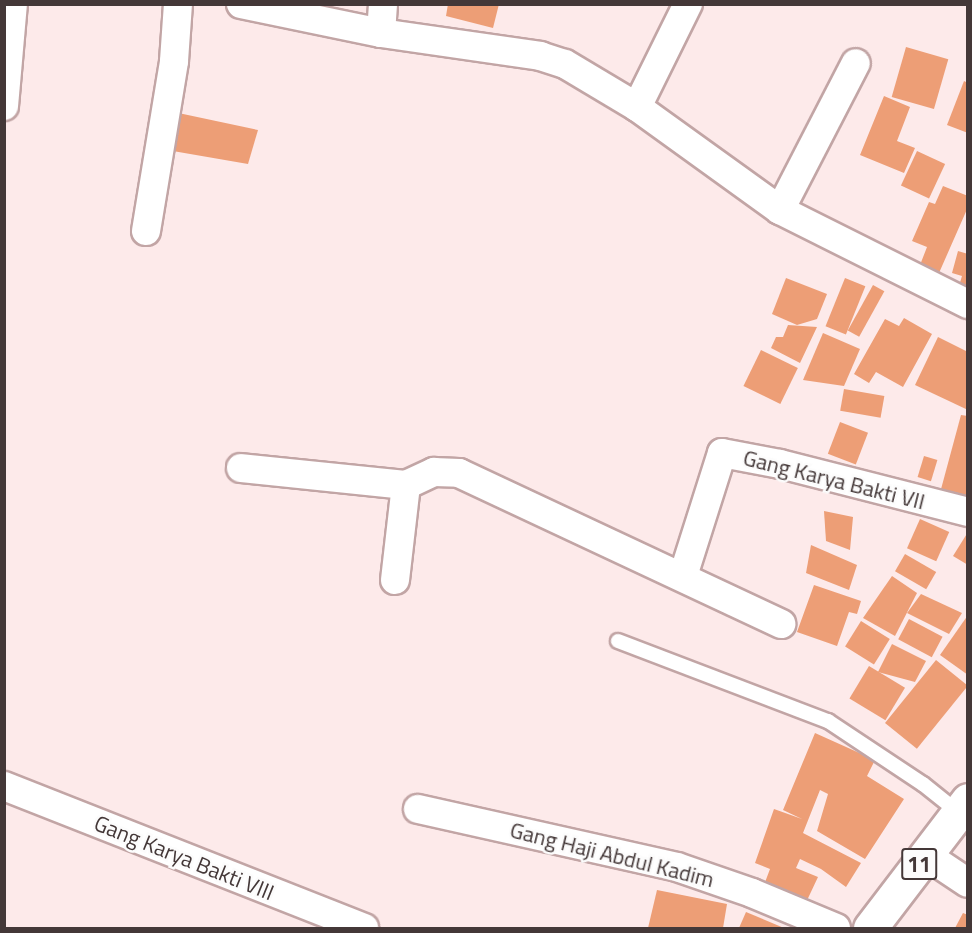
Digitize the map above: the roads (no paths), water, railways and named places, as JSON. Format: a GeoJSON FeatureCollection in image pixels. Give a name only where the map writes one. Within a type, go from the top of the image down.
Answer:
{"type":"FeatureCollection","features":[{"type":"Feature","properties":{"kind":"highway","name":"11"},"geometry":{"type":"LineString","coordinates":[[870,928],[963,806]]}},
{"type":"Feature","properties":{"kind":"street"},"geometry":{"type":"LineString","coordinates":[[4,106],[13,4]]}},
{"type":"Feature","properties":{"kind":"street"},"geometry":{"type":"LineString","coordinates":[[146,231],[174,61],[178,4]]}},
{"type":"Feature","properties":{"kind":"street"},"geometry":{"type":"LineString","coordinates":[[241,4],[304,12],[381,33],[540,56],[565,64],[637,107],[780,210],[968,304]]}},
{"type":"Feature","properties":{"kind":"street"},"geometry":{"type":"LineString","coordinates":[[381,33],[383,4]]}},
{"type":"Feature","properties":{"kind":"street"},"geometry":{"type":"LineString","coordinates":[[637,107],[688,4]]}},
{"type":"Feature","properties":{"kind":"street"},"geometry":{"type":"LineString","coordinates":[[780,210],[856,63]]}},
{"type":"Feature","properties":{"kind":"street","name":"Gang Karya Bakti VII"},"geometry":{"type":"LineString","coordinates":[[683,576],[722,453],[780,464],[968,512]]}},
{"type":"Feature","properties":{"kind":"street"},"geometry":{"type":"LineString","coordinates":[[241,468],[406,485],[434,472],[459,473],[683,576],[780,624]]}},
{"type":"Feature","properties":{"kind":"street"},"geometry":{"type":"LineString","coordinates":[[395,580],[406,485]]}},
{"type":"Feature","properties":{"kind":"street","name":"Gang Karya Bakti VIII"},"geometry":{"type":"LineString","coordinates":[[4,786],[364,928]]}},
{"type":"Feature","properties":{"kind":"street","name":"Gang Haji Abdul Kadim"},"geometry":{"type":"LineString","coordinates":[[418,809],[677,867],[752,893],[836,928]]}},
{"type":"Feature","properties":{"kind":"street"},"geometry":{"type":"LineString","coordinates":[[926,855],[968,883]]}},
{"type":"Feature","properties":{"kind":"lane"},"geometry":{"type":"LineString","coordinates":[[618,641],[828,721],[923,784],[963,806]]}}]}
